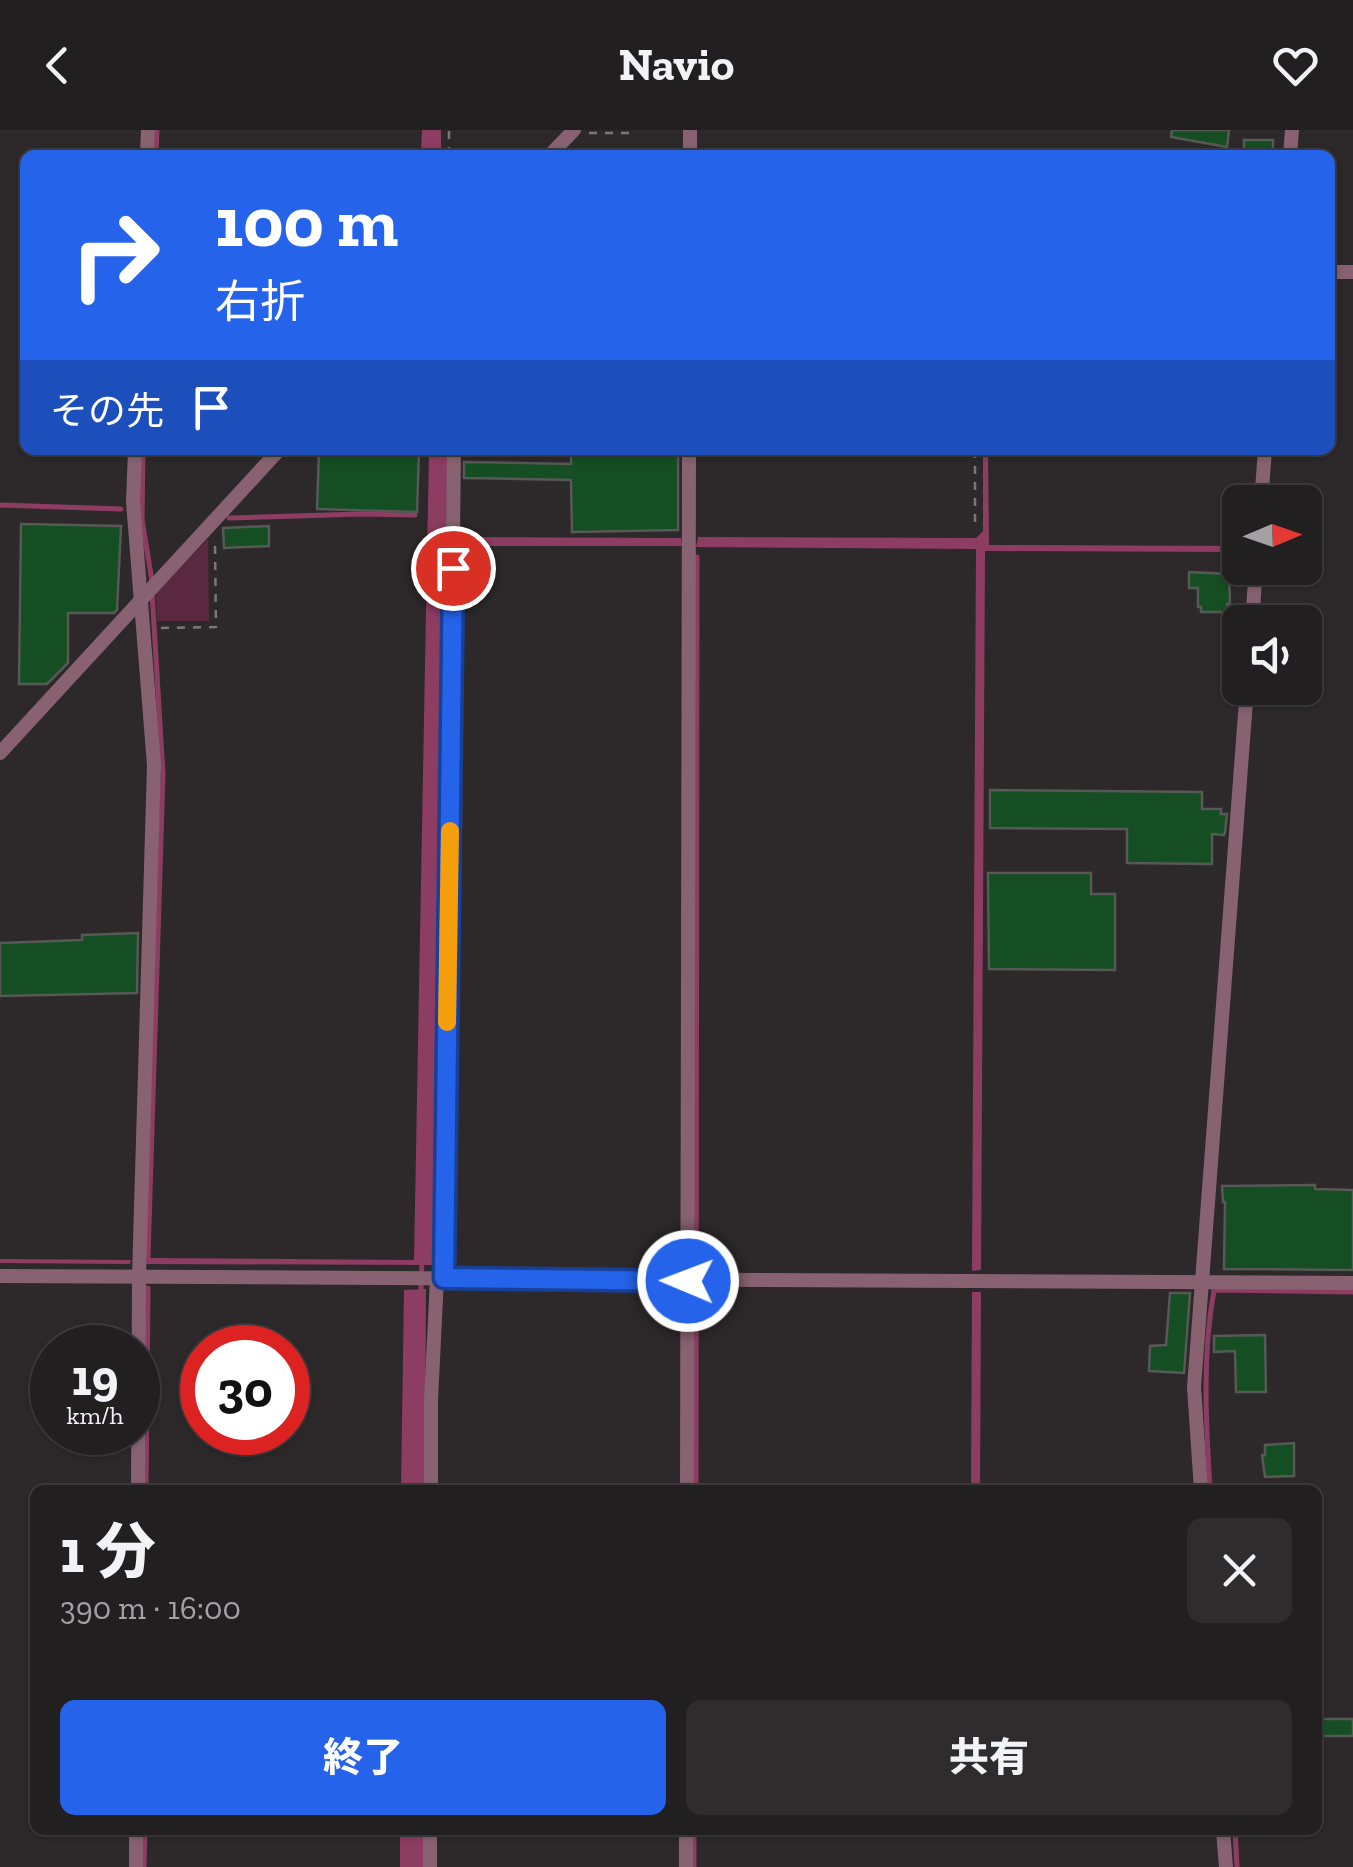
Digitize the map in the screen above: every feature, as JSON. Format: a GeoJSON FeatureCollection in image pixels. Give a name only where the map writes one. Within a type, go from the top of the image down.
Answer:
{"type":"FeatureCollection","features":[{"type":"Feature","properties":{"kind":"street"},"geometry":{"type":"LineString","coordinates":[[135,455],[133,502],[154,764],[138,1485]]}},
{"type":"Feature","properties":{"kind":"street"},"geometry":{"type":"LineString","coordinates":[[0,753],[274,455]]}},
{"type":"Feature","properties":{"kind":"street"},"geometry":{"type":"LineString","coordinates":[[431,1485],[454,455]]}},
{"type":"Feature","properties":{"kind":"street"},"geometry":{"type":"LineString","coordinates":[[687,1485],[689,455]]}},
{"type":"Feature","properties":{"kind":"street"},"geometry":{"type":"LineString","coordinates":[[1262,485],[1265,455]]}},
{"type":"Feature","properties":{"kind":"street"},"geometry":{"type":"LineString","coordinates":[[1200,1485],[1194,1388],[1246,705]]}},
{"type":"Feature","properties":{"kind":"street"},"geometry":{"type":"LineString","coordinates":[[0,1276],[1353,1283]]}},
{"type":"Feature","properties":{"kind":"street"},"geometry":{"type":"LineString","coordinates":[[136,1835],[136,1867]]}},
{"type":"Feature","properties":{"kind":"street"},"geometry":{"type":"LineString","coordinates":[[430,1835],[430,1867]]}},
{"type":"Feature","properties":{"kind":"street"},"geometry":{"type":"LineString","coordinates":[[686,1835],[686,1867]]}},
{"type":"Feature","properties":{"kind":"street"},"geometry":{"type":"LineString","coordinates":[[1224,1835],[1226,1867]]}},
{"type":"Feature","properties":{"kind":"path"},"geometry":{"type":"LineString","coordinates":[[572,132],[632,133]]}},
{"type":"Feature","properties":{"kind":"path"},"geometry":{"type":"LineString","coordinates":[[975,455],[976,530]]}},
{"type":"Feature","properties":{"kind":"path"},"geometry":{"type":"LineString","coordinates":[[144,629],[216,627],[214,520]]}},
{"type":"Feature","properties":{"kind":"shaded area"},"geometry":{"type":"Polygon","coordinates":[[[422,130],[441,130],[441,150],[421,150],[422,130]]]}},
{"type":"Feature","properties":{"kind":"shaded area"},"geometry":{"type":"Polygon","coordinates":[[[429,455],[448,455],[446,539],[462,540],[462,532],[472,532],[473,537],[681,538],[682,546],[473,546],[473,551],[462,551],[461,542],[445,543],[436,1265],[145,1264],[148,1258],[414,1260],[429,455]]]}},
{"type":"Feature","properties":{"kind":"shaded area"},"geometry":{"type":"Polygon","coordinates":[[[983,455],[988,455],[989,545],[1222,546],[1222,552],[985,551],[981,1270],[972,1271],[976,549],[696,547],[698,537],[976,538],[983,531],[983,455]]]}},
{"type":"Feature","properties":{"kind":"shaded area"},"geometry":{"type":"Polygon","coordinates":[[[208,539],[209,621],[157,621],[156,593],[208,539]]]}},
{"type":"Feature","properties":{"kind":"shaded area"},"geometry":{"type":"Polygon","coordinates":[[[0,1259],[131,1260],[130,1264],[0,1263],[0,1259]]]}},
{"type":"Feature","properties":{"kind":"shaded area"},"geometry":{"type":"Polygon","coordinates":[[[426,1289],[425,1485],[401,1485],[404,1290],[426,1289]]]}},
{"type":"Feature","properties":{"kind":"shaded area"},"geometry":{"type":"Polygon","coordinates":[[[972,1292],[981,1292],[980,1485],[971,1485],[972,1292]]]}},
{"type":"Feature","properties":{"kind":"shaded area"},"geometry":{"type":"Polygon","coordinates":[[[400,1835],[425,1835],[425,1867],[400,1867],[400,1835]]]}},
{"type":"Feature","properties":{"kind":"building"},"geometry":{"type":"Polygon","coordinates":[[[1172,130],[1229,130],[1227,147],[1171,137],[1172,130]]]}},
{"type":"Feature","properties":{"kind":"building"},"geometry":{"type":"Polygon","coordinates":[[[1244,140],[1273,140],[1273,150],[1244,150],[1244,140]]]}},
{"type":"Feature","properties":{"kind":"building"},"geometry":{"type":"Polygon","coordinates":[[[319,455],[419,455],[417,512],[317,509],[319,455]]]}},
{"type":"Feature","properties":{"kind":"building"},"geometry":{"type":"Polygon","coordinates":[[[571,455],[678,455],[678,530],[572,532],[571,480],[464,478],[464,462],[571,464],[571,455]]]}},
{"type":"Feature","properties":{"kind":"building"},"geometry":{"type":"Polygon","coordinates":[[[21,524],[121,526],[117,610],[68,613],[68,663],[47,684],[19,684],[21,524]]]}},
{"type":"Feature","properties":{"kind":"building"},"geometry":{"type":"Polygon","coordinates":[[[269,526],[269,546],[224,548],[223,528],[269,526]]]}},
{"type":"Feature","properties":{"kind":"building"},"geometry":{"type":"Polygon","coordinates":[[[1189,572],[1222,574],[1222,585],[1229,585],[1230,604],[1222,605],[1222,612],[1201,612],[1198,588],[1189,588],[1189,572]]]}},
{"type":"Feature","properties":{"kind":"building"},"geometry":{"type":"Polygon","coordinates":[[[990,790],[1202,792],[1202,809],[1221,809],[1221,814],[1227,814],[1225,832],[1212,834],[1212,864],[1127,863],[1127,829],[990,828],[990,790]]]}},
{"type":"Feature","properties":{"kind":"building"},"geometry":{"type":"Polygon","coordinates":[[[988,873],[1091,873],[1091,894],[1115,894],[1115,970],[989,969],[988,873]]]}},
{"type":"Feature","properties":{"kind":"building"},"geometry":{"type":"Polygon","coordinates":[[[138,933],[137,993],[0,996],[0,943],[138,933]]]}},
{"type":"Feature","properties":{"kind":"building"},"geometry":{"type":"Polygon","coordinates":[[[1315,1185],[1315,1189],[1353,1190],[1353,1270],[1224,1269],[1222,1186],[1315,1185]]]}},
{"type":"Feature","properties":{"kind":"building"},"geometry":{"type":"Polygon","coordinates":[[[1170,1293],[1190,1293],[1184,1373],[1149,1371],[1150,1346],[1166,1345],[1170,1293]]]}},
{"type":"Feature","properties":{"kind":"building"},"geometry":{"type":"Polygon","coordinates":[[[1265,1335],[1266,1392],[1236,1392],[1235,1351],[1214,1352],[1214,1336],[1265,1335]]]}},
{"type":"Feature","properties":{"kind":"building"},"geometry":{"type":"Polygon","coordinates":[[[1294,1443],[1294,1476],[1265,1477],[1265,1445],[1294,1443]]]}},
{"type":"Feature","properties":{"kind":"building"},"geometry":{"type":"Polygon","coordinates":[[[1322,1719],[1353,1719],[1353,1736],[1322,1736],[1322,1719]]]}},
{"type":"Feature","properties":{"kind":"waterway"},"geometry":{"type":"LineString","coordinates":[[156,150],[157,130]]}},
{"type":"Feature","properties":{"kind":"waterway"},"geometry":{"type":"LineString","coordinates":[[143,455],[142,520],[152,581]]}},
{"type":"Feature","properties":{"kind":"waterway"},"geometry":{"type":"LineString","coordinates":[[0,505],[121,509]]}},
{"type":"Feature","properties":{"kind":"waterway"},"geometry":{"type":"LineString","coordinates":[[229,518],[415,515]]}},
{"type":"Feature","properties":{"kind":"waterway"},"geometry":{"type":"LineString","coordinates":[[696,1485],[697,557]]}},
{"type":"Feature","properties":{"kind":"waterway"},"geometry":{"type":"LineString","coordinates":[[148,1258],[163,774],[152,592]]}},
{"type":"Feature","properties":{"kind":"waterway"},"geometry":{"type":"LineString","coordinates":[[421,1292],[422,1258]]}},
{"type":"Feature","properties":{"kind":"waterway"},"geometry":{"type":"LineString","coordinates":[[146,1485],[148,1288]]}},
{"type":"Feature","properties":{"kind":"waterway"},"geometry":{"type":"LineString","coordinates":[[1210,1485],[1206,1365],[1214,1290],[1353,1292]]}},
{"type":"Feature","properties":{"kind":"waterway"},"geometry":{"type":"LineString","coordinates":[[144,1867],[145,1835]]}},
{"type":"Feature","properties":{"kind":"waterway"},"geometry":{"type":"LineString","coordinates":[[694,1835],[694,1867]]}},
{"type":"Feature","properties":{"kind":"waterway"},"geometry":{"type":"LineString","coordinates":[[1235,1835],[1237,1867]]}},
{"type":"Feature","properties":{"kind":"slow traffic"},"geometry":{"type":"LineString","coordinates":[[447,1022],[450,831]]}},
{"type":"Feature","properties":{"kind":"route"},"geometry":{"type":"LineString","coordinates":[[453,568],[444,1278],[688,1281]]}}]}
